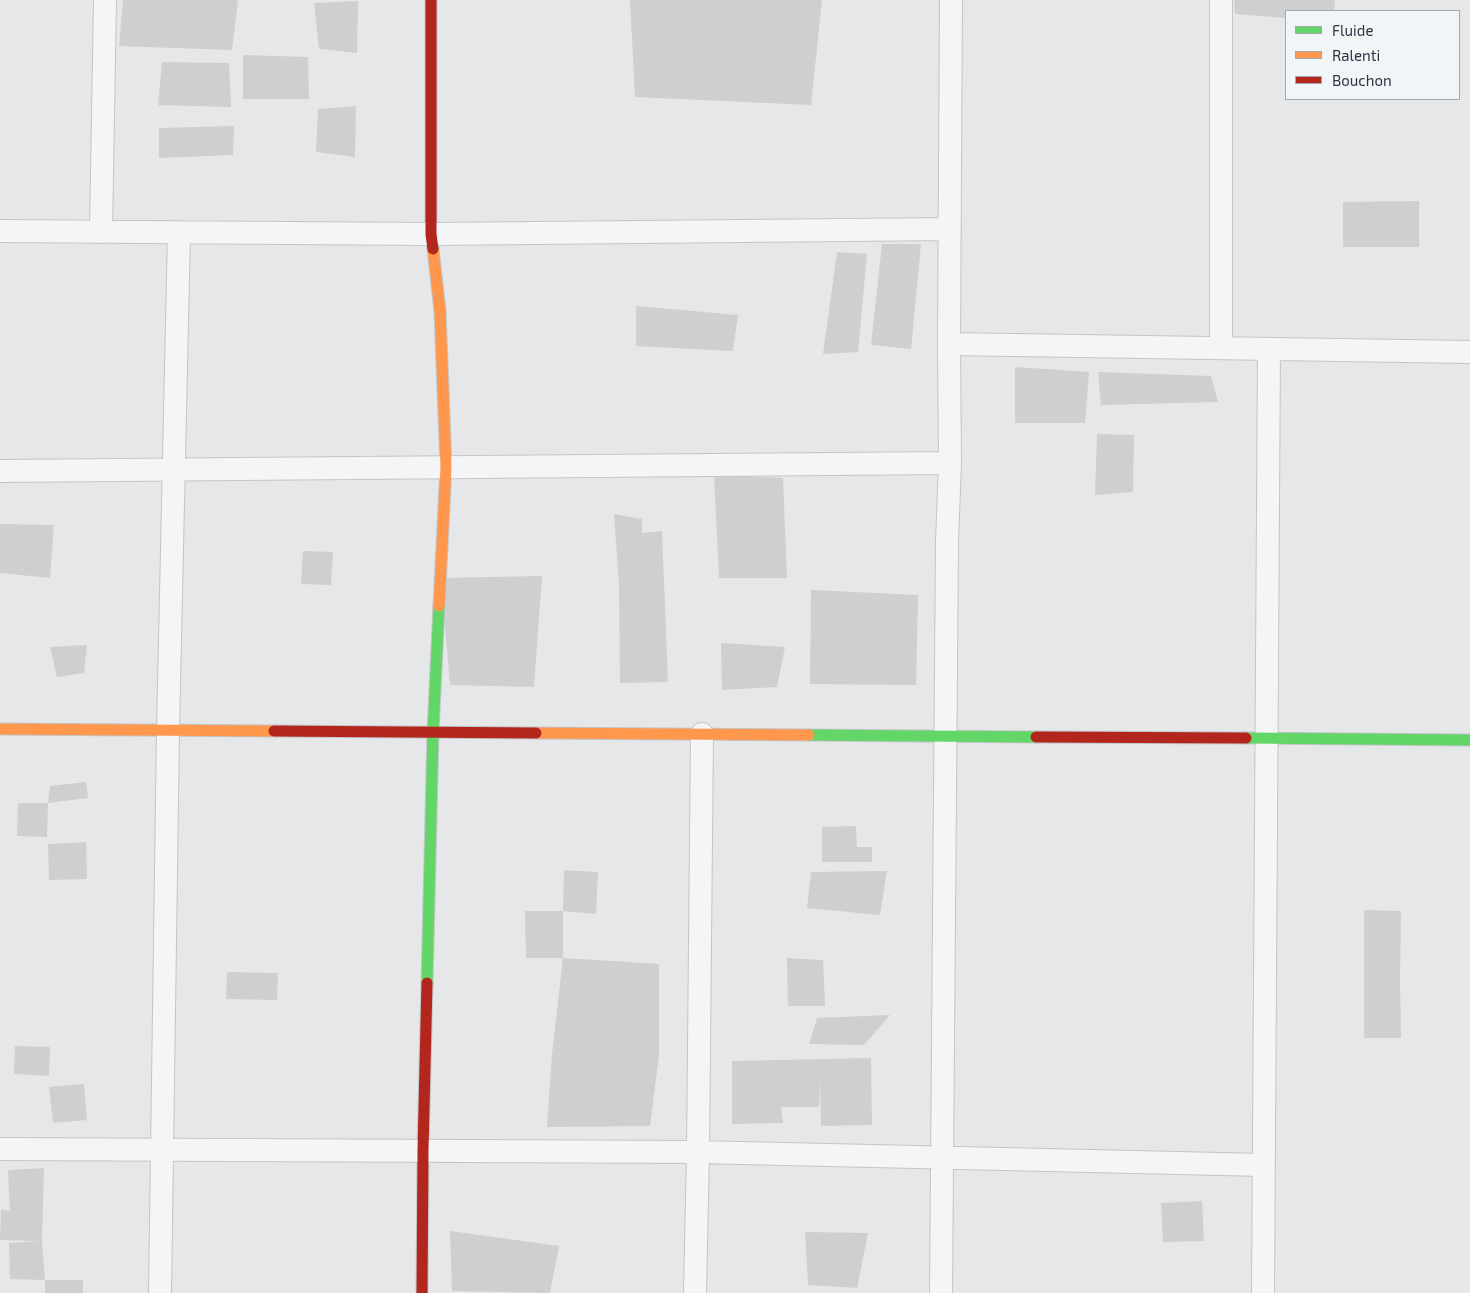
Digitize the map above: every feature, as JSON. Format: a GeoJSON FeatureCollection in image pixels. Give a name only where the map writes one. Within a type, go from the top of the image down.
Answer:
{"type":"FeatureCollection","features":[{"type":"Feature","properties":{"kind":"street"},"geometry":{"type":"LineString","coordinates":[[101,232],[105,0]]}},
{"type":"Feature","properties":{"kind":"street"},"geometry":{"type":"LineString","coordinates":[[422,1293],[423,1150],[433,732],[446,467],[440,311],[431,234],[431,0]]}},
{"type":"Feature","properties":{"kind":"street"},"geometry":{"type":"LineString","coordinates":[[941,1293],[947,541],[950,463],[949,229],[951,0]]}},
{"type":"Feature","properties":{"kind":"street"},"geometry":{"type":"LineString","coordinates":[[1221,0],[1221,348]]}},
{"type":"Feature","properties":{"kind":"street"},"geometry":{"type":"LineString","coordinates":[[0,231],[431,234],[949,229]]}},
{"type":"Feature","properties":{"kind":"street"},"geometry":{"type":"LineString","coordinates":[[160,1293],[168,730],[178,232]]}},
{"type":"Feature","properties":{"kind":"street"},"geometry":{"type":"LineString","coordinates":[[949,344],[1470,352]]}},
{"type":"Feature","properties":{"kind":"street"},"geometry":{"type":"LineString","coordinates":[[1263,1293],[1269,349]]}},
{"type":"Feature","properties":{"kind":"street"},"geometry":{"type":"LineString","coordinates":[[0,471],[950,463]]}},
{"type":"Feature","properties":{"kind":"street"},"geometry":{"type":"LineString","coordinates":[[0,729],[1470,740]]}},
{"type":"Feature","properties":{"kind":"street"},"geometry":{"type":"LineString","coordinates":[[695,1293],[702,734]]}},
{"type":"Feature","properties":{"kind":"street"},"geometry":{"type":"LineString","coordinates":[[0,1149],[698,1152],[1264,1165]]}},
{"type":"Feature","properties":{"kind":"building"},"geometry":{"type":"Polygon","coordinates":[[[123,0],[238,0],[232,50],[119,46],[123,0]]]}},
{"type":"Feature","properties":{"kind":"building"},"geometry":{"type":"Polygon","coordinates":[[[630,0],[822,0],[811,105],[635,97],[630,0]]]}},
{"type":"Feature","properties":{"kind":"building"},"geometry":{"type":"Polygon","coordinates":[[[1234,0],[1335,0],[1334,10],[1285,10],[1285,18],[1235,14],[1234,0]]]}},
{"type":"Feature","properties":{"kind":"building"},"geometry":{"type":"Polygon","coordinates":[[[358,1],[357,53],[319,49],[314,3],[358,1]]]}},
{"type":"Feature","properties":{"kind":"building"},"geometry":{"type":"Polygon","coordinates":[[[243,55],[308,57],[309,99],[243,99],[243,55]]]}},
{"type":"Feature","properties":{"kind":"building"},"geometry":{"type":"Polygon","coordinates":[[[162,62],[229,63],[231,107],[158,105],[162,62]]]}},
{"type":"Feature","properties":{"kind":"building"},"geometry":{"type":"Polygon","coordinates":[[[356,106],[355,157],[316,152],[318,109],[356,106]]]}},
{"type":"Feature","properties":{"kind":"building"},"geometry":{"type":"Polygon","coordinates":[[[234,126],[233,155],[159,158],[159,128],[234,126]]]}},
{"type":"Feature","properties":{"kind":"building"},"geometry":{"type":"Polygon","coordinates":[[[1419,201],[1419,247],[1343,247],[1343,202],[1419,201]]]}},
{"type":"Feature","properties":{"kind":"building"},"geometry":{"type":"Polygon","coordinates":[[[882,244],[921,244],[911,349],[871,345],[882,244]]]}},
{"type":"Feature","properties":{"kind":"building"},"geometry":{"type":"Polygon","coordinates":[[[837,252],[867,254],[858,352],[823,354],[837,252]]]}},
{"type":"Feature","properties":{"kind":"building"},"geometry":{"type":"Polygon","coordinates":[[[636,306],[738,315],[733,351],[636,346],[636,306]]]}},
{"type":"Feature","properties":{"kind":"building"},"geometry":{"type":"Polygon","coordinates":[[[1015,367],[1089,372],[1085,423],[1015,423],[1015,367]]]}},
{"type":"Feature","properties":{"kind":"building"},"geometry":{"type":"Polygon","coordinates":[[[1098,372],[1211,376],[1218,402],[1101,405],[1098,372]]]}},
{"type":"Feature","properties":{"kind":"building"},"geometry":{"type":"Polygon","coordinates":[[[1097,434],[1134,435],[1133,492],[1095,495],[1097,434]]]}},
{"type":"Feature","properties":{"kind":"building"},"geometry":{"type":"Polygon","coordinates":[[[714,475],[783,478],[787,578],[719,578],[714,475]]]}},
{"type":"Feature","properties":{"kind":"building"},"geometry":{"type":"Polygon","coordinates":[[[614,514],[642,519],[642,533],[662,531],[668,682],[620,683],[619,585],[614,514]]]}},
{"type":"Feature","properties":{"kind":"building"},"geometry":{"type":"Polygon","coordinates":[[[0,524],[54,525],[50,578],[0,573],[0,524]]]}},
{"type":"Feature","properties":{"kind":"building"},"geometry":{"type":"Polygon","coordinates":[[[303,551],[333,552],[331,585],[301,584],[303,551]]]}},
{"type":"Feature","properties":{"kind":"building"},"geometry":{"type":"Polygon","coordinates":[[[542,576],[534,687],[450,685],[441,578],[542,576]]]}},
{"type":"Feature","properties":{"kind":"building"},"geometry":{"type":"Polygon","coordinates":[[[811,590],[918,595],[916,685],[810,684],[811,590]]]}},
{"type":"Feature","properties":{"kind":"building"},"geometry":{"type":"Polygon","coordinates":[[[721,643],[785,647],[777,687],[722,690],[721,643]]]}},
{"type":"Feature","properties":{"kind":"building"},"geometry":{"type":"Polygon","coordinates":[[[87,645],[84,673],[57,677],[50,647],[87,645]]]}},
{"type":"Feature","properties":{"kind":"building"},"geometry":{"type":"Polygon","coordinates":[[[86,782],[88,798],[48,803],[50,786],[86,782]]]}},
{"type":"Feature","properties":{"kind":"building"},"geometry":{"type":"Polygon","coordinates":[[[18,803],[48,803],[47,837],[17,836],[18,803]]]}},
{"type":"Feature","properties":{"kind":"building"},"geometry":{"type":"Polygon","coordinates":[[[856,826],[857,847],[872,847],[872,862],[822,862],[822,827],[856,826]]]}},
{"type":"Feature","properties":{"kind":"building"},"geometry":{"type":"Polygon","coordinates":[[[86,842],[87,879],[49,880],[48,844],[86,842]]]}},
{"type":"Feature","properties":{"kind":"building"},"geometry":{"type":"Polygon","coordinates":[[[564,870],[598,872],[596,914],[563,911],[564,870]]]}},
{"type":"Feature","properties":{"kind":"building"},"geometry":{"type":"Polygon","coordinates":[[[887,871],[880,915],[807,908],[811,872],[887,871]]]}},
{"type":"Feature","properties":{"kind":"building"},"geometry":{"type":"Polygon","coordinates":[[[1364,910],[1401,911],[1401,1038],[1364,1038],[1364,910]]]}},
{"type":"Feature","properties":{"kind":"building"},"geometry":{"type":"Polygon","coordinates":[[[525,911],[563,911],[563,958],[526,958],[525,911]]]}},
{"type":"Feature","properties":{"kind":"building"},"geometry":{"type":"Polygon","coordinates":[[[563,958],[659,964],[659,1055],[650,1126],[547,1127],[552,1054],[563,958]]]}},
{"type":"Feature","properties":{"kind":"building"},"geometry":{"type":"Polygon","coordinates":[[[787,958],[823,960],[825,1006],[788,1006],[787,958]]]}},
{"type":"Feature","properties":{"kind":"building"},"geometry":{"type":"Polygon","coordinates":[[[227,972],[278,973],[277,1000],[226,999],[227,972]]]}},
{"type":"Feature","properties":{"kind":"building"},"geometry":{"type":"Polygon","coordinates":[[[890,1015],[864,1045],[809,1044],[817,1018],[890,1015]]]}},
{"type":"Feature","properties":{"kind":"building"},"geometry":{"type":"Polygon","coordinates":[[[15,1046],[50,1047],[49,1076],[14,1074],[15,1046]]]}},
{"type":"Feature","properties":{"kind":"building"},"geometry":{"type":"Polygon","coordinates":[[[871,1058],[872,1125],[821,1126],[820,1080],[819,1107],[781,1107],[783,1123],[732,1124],[732,1061],[871,1058]]]}},
{"type":"Feature","properties":{"kind":"building"},"geometry":{"type":"Polygon","coordinates":[[[84,1084],[87,1120],[53,1123],[49,1087],[84,1084]]]}},
{"type":"Feature","properties":{"kind":"building"},"geometry":{"type":"Polygon","coordinates":[[[44,1168],[42,1241],[45,1280],[10,1279],[9,1243],[39,1241],[0,1240],[1,1210],[10,1211],[8,1170],[44,1168]]]}},
{"type":"Feature","properties":{"kind":"building"},"geometry":{"type":"Polygon","coordinates":[[[1202,1201],[1204,1241],[1163,1242],[1161,1203],[1202,1201]]]}},
{"type":"Feature","properties":{"kind":"building"},"geometry":{"type":"Polygon","coordinates":[[[450,1231],[559,1246],[550,1293],[452,1291],[450,1231]]]}},
{"type":"Feature","properties":{"kind":"building"},"geometry":{"type":"Polygon","coordinates":[[[805,1232],[868,1233],[857,1288],[808,1285],[805,1232]]]}},
{"type":"Feature","properties":{"kind":"building"},"geometry":{"type":"Polygon","coordinates":[[[45,1280],[83,1280],[83,1293],[45,1293],[45,1280]]]}},
{"type":"Feature","properties":{"kind":"traffic: fast"},"geometry":{"type":"LineString","coordinates":[[427,983],[433,732],[439,606]]}},
{"type":"Feature","properties":{"kind":"traffic: fast"},"geometry":{"type":"LineString","coordinates":[[809,735],[1036,737]]}},
{"type":"Feature","properties":{"kind":"traffic: fast"},"geometry":{"type":"LineString","coordinates":[[1246,738],[1470,740]]}},
{"type":"Feature","properties":{"kind":"traffic: slow"},"geometry":{"type":"LineString","coordinates":[[433,249],[440,311],[446,467],[439,606]]}},
{"type":"Feature","properties":{"kind":"traffic: slow"},"geometry":{"type":"LineString","coordinates":[[0,729],[274,731]]}},
{"type":"Feature","properties":{"kind":"traffic: slow"},"geometry":{"type":"LineString","coordinates":[[536,733],[809,735]]}},
{"type":"Feature","properties":{"kind":"traffic: jam"},"geometry":{"type":"LineString","coordinates":[[431,0],[431,234],[433,249]]}},
{"type":"Feature","properties":{"kind":"traffic: jam"},"geometry":{"type":"LineString","coordinates":[[274,731],[536,733]]}},
{"type":"Feature","properties":{"kind":"traffic: jam"},"geometry":{"type":"LineString","coordinates":[[1036,737],[1246,738]]}},
{"type":"Feature","properties":{"kind":"traffic: jam"},"geometry":{"type":"LineString","coordinates":[[422,1293],[427,983]]}}]}
